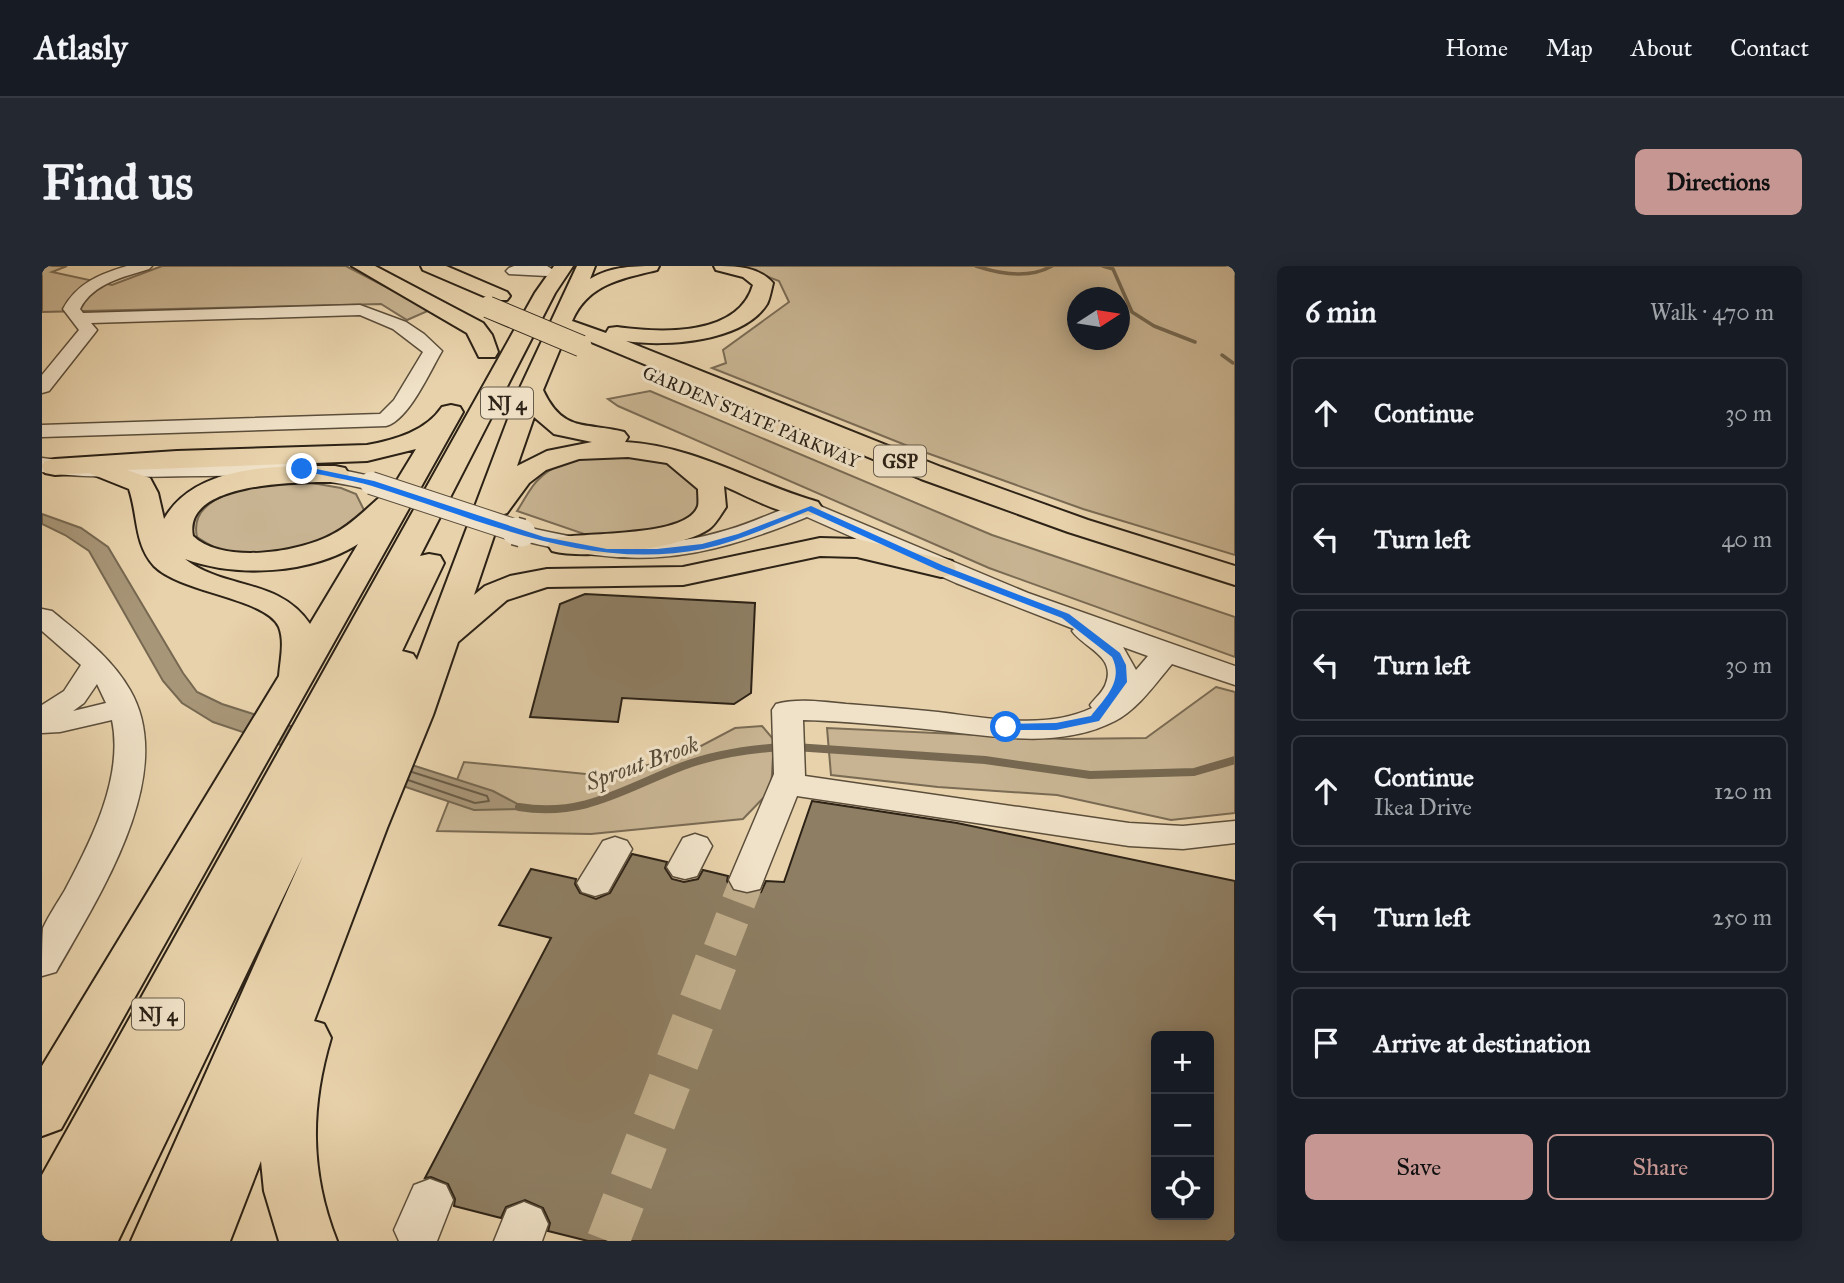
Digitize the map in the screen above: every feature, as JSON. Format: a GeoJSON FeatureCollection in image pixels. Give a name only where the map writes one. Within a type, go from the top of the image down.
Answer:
{"type":"FeatureCollection","features":[{"type":"Feature","properties":{"kind":"highway"},"geometry":{"type":"LineString","coordinates":[[361,266],[475,328],[481,335],[487,352]]}},
{"type":"Feature","properties":{"kind":"highway","name":"GARDEN STATE PARKWAY"},"geometry":{"type":"LineString","coordinates":[[390,266],[575,330],[910,484],[1072,543],[1235,596]]}},
{"type":"Feature","properties":{"kind":"highway","name":"GARDEN STATE PARKWAY"},"geometry":{"type":"LineString","coordinates":[[430,266],[494,301],[575,330],[920,469],[1078,526],[1235,576]]}},
{"type":"Feature","properties":{"kind":"highway"},"geometry":{"type":"LineString","coordinates":[[444,636],[531,390],[573,298],[584,266]]}},
{"type":"Feature","properties":{"kind":"highway","name":"NJ 4"},"geometry":{"type":"LineString","coordinates":[[346,698],[411,632],[408,605],[555,309],[584,266]]}},
{"type":"Feature","properties":{"kind":"highway"},"geometry":{"type":"LineString","coordinates":[[573,298],[606,277],[650,266]]}},
{"type":"Feature","properties":{"kind":"highway"},"geometry":{"type":"LineString","coordinates":[[575,330],[654,337],[691,334],[723,326],[752,309],[763,284],[756,276],[723,266]]}},
{"type":"Feature","properties":{"kind":"highway"},"geometry":{"type":"LineString","coordinates":[[180,1226],[311,820],[412,482],[487,352],[554,268]]}},
{"type":"Feature","properties":{"kind":"highway","name":"NJ 4"},"geometry":{"type":"LineString","coordinates":[[88,1241],[311,820],[346,698],[545,293],[554,268]]}},
{"type":"Feature","properties":{"kind":"highway"},"geometry":{"type":"LineString","coordinates":[[531,390],[542,416],[561,427],[684,449],[788,493],[808,508]]}},
{"type":"Feature","properties":{"kind":"highway"},"geometry":{"type":"LineString","coordinates":[[48,466],[367,453],[402,446],[444,424]]}},
{"type":"Feature","properties":{"kind":"highway"},"geometry":{"type":"LineString","coordinates":[[478,535],[512,484],[524,472],[541,463],[589,451],[616,449],[659,454],[694,463],[772,498],[808,508]]}},
{"type":"Feature","properties":{"kind":"highway"},"geometry":{"type":"LineString","coordinates":[[563,545],[648,540],[682,531],[700,521],[711,508],[712,488],[694,470],[659,454]]}},
{"type":"Feature","properties":{"kind":"highway"},"geometry":{"type":"LineString","coordinates":[[154,529],[181,478],[205,468]]}},
{"type":"Feature","properties":{"kind":"highway"},"geometry":{"type":"LineString","coordinates":[[101,470],[140,484],[162,556],[181,572],[209,585],[262,600],[284,611],[295,625],[299,642],[346,698]]}},
{"type":"Feature","properties":{"kind":"highway"},"geometry":{"type":"LineString","coordinates":[[335,474],[267,477],[213,491],[183,511],[177,527],[178,535],[181,542],[200,554],[221,559],[261,562],[295,558],[337,545],[363,527],[412,482]]}},
{"type":"Feature","properties":{"kind":"highway"},"geometry":{"type":"LineString","coordinates":[[308,1241],[296,1211],[290,1183],[288,1105],[292,1080],[308,1032],[311,820],[346,698],[444,636],[496,593],[521,583],[547,578],[683,576],[726,569],[799,550],[833,547],[857,548],[941,568]]}},
{"type":"Feature","properties":{"kind":"highway"},"geometry":{"type":"LineString","coordinates":[[44,1110],[311,820]]}},
{"type":"Feature","properties":{"kind":"highway","name":"NJ 4"},"geometry":{"type":"LineString","coordinates":[[42,1231],[311,820]]}},
{"type":"Feature","properties":{"kind":"street"},"geometry":{"type":"LineString","coordinates":[[42,387],[88,330],[71,309],[75,300],[91,286],[144,266]]}},
{"type":"Feature","properties":{"kind":"street"},"geometry":{"type":"LineString","coordinates":[[496,266],[554,268]]}},
{"type":"Feature","properties":{"kind":"street"},"geometry":{"type":"LineString","coordinates":[[42,360],[76,318],[360,310],[371,312],[398,327],[432,351],[402,403],[392,416],[386,419],[42,431]]}},
{"type":"Feature","properties":{"kind":"street"},"geometry":{"type":"LineString","coordinates":[[48,466],[101,470],[286,468],[335,474],[371,483],[563,545],[628,553],[688,549],[741,536],[808,508],[941,568],[1235,676]]}},
{"type":"Feature","properties":{"kind":"street"},"geometry":{"type":"LineString","coordinates":[[1066,616],[1108,646],[1121,665],[1123,674],[1117,691],[1095,719]]}},
{"type":"Feature","properties":{"kind":"street"},"geometry":{"type":"LineString","coordinates":[[42,617],[97,663],[117,692],[124,708],[130,744],[121,805],[107,841],[42,962]]}},
{"type":"Feature","properties":{"kind":"street"},"geometry":{"type":"LineString","coordinates":[[747,880],[783,796],[787,779],[788,710],[1024,728],[1056,727],[1095,719],[1114,719],[1143,706],[1178,656]]}},
{"type":"Feature","properties":{"kind":"street"},"geometry":{"type":"LineString","coordinates":[[42,718],[74,696],[97,663]]}},
{"type":"Feature","properties":{"kind":"street"},"geometry":{"type":"LineString","coordinates":[[42,724],[60,723],[124,708]]}},
{"type":"Feature","properties":{"kind":"street"},"geometry":{"type":"LineString","coordinates":[[787,779],[1106,831],[1190,838],[1211,838],[1235,832]]}},
{"type":"Feature","properties":{"kind":"street"},"geometry":{"type":"LineString","coordinates":[[1074,847],[1084,836],[1106,831]]}},
{"type":"Feature","properties":{"kind":"street"},"geometry":{"type":"LineString","coordinates":[[595,883],[615,849]]}},
{"type":"Feature","properties":{"kind":"shaded area"},"geometry":{"type":"Polygon","coordinates":[[[42,266],[67,266],[52,272],[112,285],[162,266],[346,266],[430,310],[407,320],[381,304],[42,312],[42,266]]]}},
{"type":"Feature","properties":{"kind":"shaded area"},"geometry":{"type":"Polygon","coordinates":[[[739,266],[1235,266],[1235,555],[1083,509],[913,448],[712,368],[726,363],[723,350],[789,302],[779,281],[739,266]]]}},
{"type":"Feature","properties":{"kind":"shaded area"},"geometry":{"type":"Polygon","coordinates":[[[650,391],[992,535],[1235,617],[1235,657],[989,568],[618,406],[608,399],[650,391]]]}},
{"type":"Feature","properties":{"kind":"shaded area"},"geometry":{"type":"Polygon","coordinates":[[[594,456],[655,456],[690,471],[708,495],[693,516],[653,534],[587,535],[517,511],[536,482],[551,469],[564,463],[594,456]]]}},
{"type":"Feature","properties":{"kind":"shaded area"},"geometry":{"type":"Polygon","coordinates":[[[306,482],[341,488],[356,494],[364,510],[355,523],[341,534],[323,543],[282,553],[242,555],[226,552],[197,537],[197,520],[205,508],[218,498],[255,487],[306,482]]]}},
{"type":"Feature","properties":{"kind":"shaded area"},"geometry":{"type":"Polygon","coordinates":[[[1216,687],[1235,692],[1235,813],[1171,820],[1057,795],[938,787],[831,775],[827,728],[1064,739],[1146,738],[1216,687]]]}},
{"type":"Feature","properties":{"kind":"shaded area"},"geometry":{"type":"Polygon","coordinates":[[[762,726],[774,740],[771,790],[743,819],[591,834],[437,831],[464,762],[606,776],[682,756],[735,728],[762,726]]]}},
{"type":"Feature","properties":{"kind":"water"},"geometry":{"type":"Polygon","coordinates":[[[42,514],[81,528],[108,547],[197,692],[222,704],[493,791],[527,809],[474,810],[213,722],[182,703],[163,681],[89,551],[42,524],[42,514]]]}},
{"type":"Feature","properties":{"kind":"building"},"geometry":{"type":"Polygon","coordinates":[[[585,594],[755,603],[751,693],[734,704],[622,698],[618,722],[530,717],[560,604],[585,594]]]}},
{"type":"Feature","properties":{"kind":"building"},"geometry":{"type":"Polygon","coordinates":[[[812,801],[957,823],[1235,881],[1235,1241],[588,1241],[548,1231],[550,1223],[543,1208],[525,1200],[506,1207],[501,1218],[454,1206],[455,1199],[448,1184],[431,1177],[425,1178],[551,938],[499,925],[531,869],[576,879],[575,884],[580,893],[596,899],[610,893],[632,854],[667,862],[665,868],[672,879],[684,882],[698,879],[703,870],[728,876],[727,881],[733,892],[746,895],[761,892],[766,881],[784,882],[812,801]]]}},
{"type":"Feature","properties":{"kind":"waterway"},"geometry":{"type":"LineString","coordinates":[[976,266],[1014,274],[1034,273],[1052,266]]}},
{"type":"Feature","properties":{"kind":"waterway"},"geometry":{"type":"LineString","coordinates":[[1103,266],[1113,269],[1132,312],[1154,326],[1195,342]]}},
{"type":"Feature","properties":{"kind":"waterway"},"geometry":{"type":"LineString","coordinates":[[1222,355],[1233,363]]}},
{"type":"Feature","properties":{"kind":"waterway","name":"Sprout Brook"},"geometry":{"type":"LineString","coordinates":[[519,807],[542,809],[584,805],[707,758],[783,747]]}},
{"type":"Feature","properties":{"kind":"waterway","name":"Sprout Brook"},"geometry":{"type":"LineString","coordinates":[[795,747],[985,760],[1090,775],[1194,772],[1235,760]]}},
{"type":"Feature","properties":{"kind":"tunnel"},"geometry":{"type":"LineString","coordinates":[[720,950],[747,880]]}},
{"type":"Feature","properties":{"kind":"tunnel"},"geometry":{"type":"LineString","coordinates":[[608,1241],[721,949]]}},
{"type":"Feature","properties":{"kind":"route"},"geometry":{"type":"LineString","coordinates":[[302,469],[371,483],[563,545],[607,552],[657,552],[717,543],[808,508],[941,568],[1066,616],[1108,646],[1116,656],[1121,665],[1122,682],[1095,719],[1056,727],[1006,727]]}}]}
